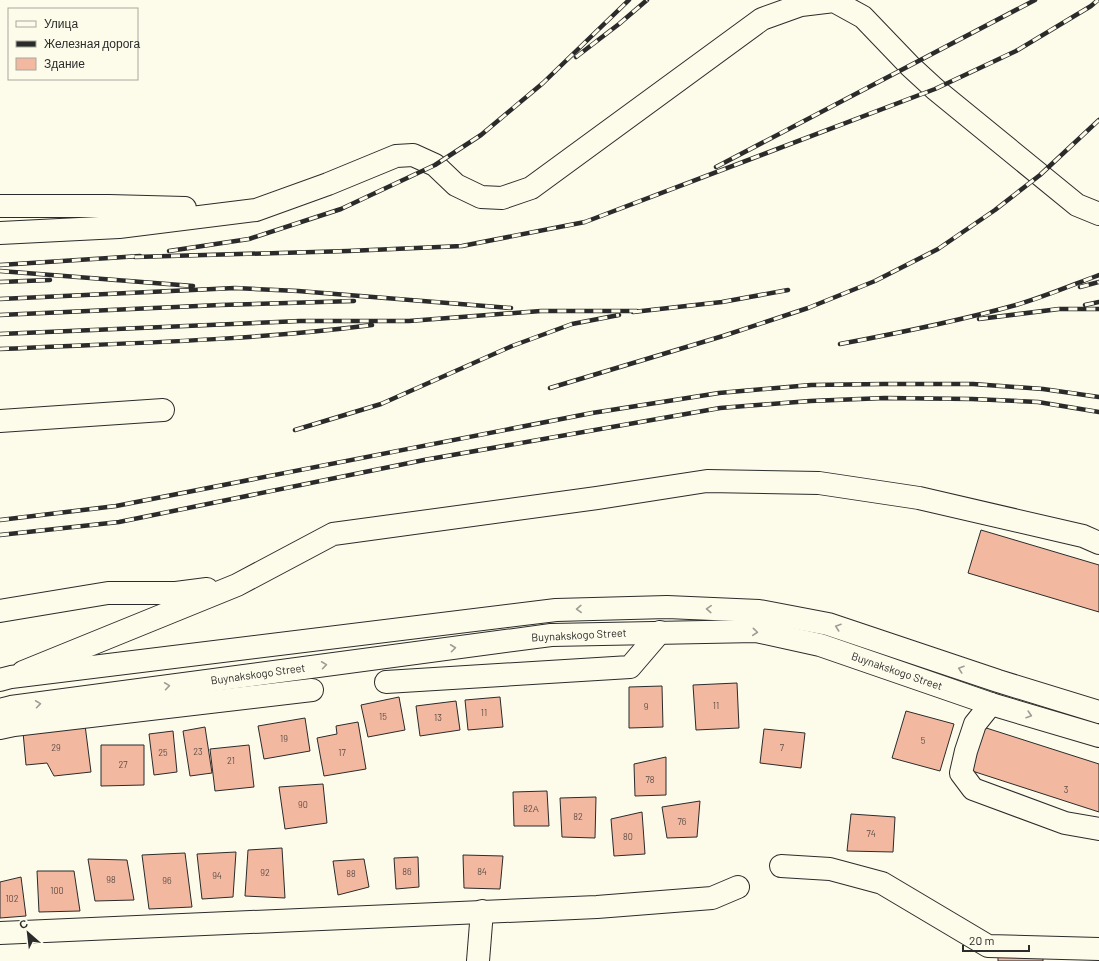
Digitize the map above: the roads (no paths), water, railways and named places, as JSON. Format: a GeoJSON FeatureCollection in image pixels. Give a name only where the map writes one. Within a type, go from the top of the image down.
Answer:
{"type":"FeatureCollection","features":[{"type":"Feature","properties":{"kind":"street"},"geometry":{"type":"LineString","coordinates":[[0,233],[119,227],[256,210],[328,184],[396,156],[413,155],[435,165],[456,185],[480,197],[502,198],[531,188],[762,19],[801,5],[834,1],[863,17],[910,66],[935,89],[1077,205],[1099,214]]}},
{"type":"Feature","properties":{"kind":"street"},"geometry":{"type":"LineString","coordinates":[[0,206],[109,206],[256,210]]}},
{"type":"Feature","properties":{"kind":"street"},"geometry":{"type":"LineString","coordinates":[[0,421],[163,410]]}},
{"type":"Feature","properties":{"kind":"street"},"geometry":{"type":"LineString","coordinates":[[5,679],[236,585],[333,534],[597,498],[707,481],[819,483],[919,498],[1083,536],[1099,544]]}},
{"type":"Feature","properties":{"kind":"street"},"geometry":{"type":"LineString","coordinates":[[0,611],[108,593],[176,593],[236,585]]}},
{"type":"Feature","properties":{"kind":"street","name":"Buynakskogo Street"},"geometry":{"type":"LineString","coordinates":[[5,679],[556,610],[667,607],[759,611],[828,624],[998,681],[1099,712]]}},
{"type":"Feature","properties":{"kind":"street","name":"Buynakskogo Street"},"geometry":{"type":"LineString","coordinates":[[0,710],[11,707],[551,635],[756,631],[820,645],[991,704],[1099,736]]}},
{"type":"Feature","properties":{"kind":"street"},"geometry":{"type":"LineString","coordinates":[[386,682],[630,666],[660,632]]}},
{"type":"Feature","properties":{"kind":"street"},"geometry":{"type":"LineString","coordinates":[[0,728],[29,723],[312,690]]}},
{"type":"Feature","properties":{"kind":"street"},"geometry":{"type":"LineString","coordinates":[[991,704],[975,724],[966,751],[961,773],[973,789],[1065,823],[1099,829]]}},
{"type":"Feature","properties":{"kind":"street"},"geometry":{"type":"LineString","coordinates":[[781,866],[830,869],[882,883],[988,946],[1099,949]]}},
{"type":"Feature","properties":{"kind":"street"},"geometry":{"type":"LineString","coordinates":[[0,933],[597,907],[712,898],[738,886]]}},
{"type":"Feature","properties":{"kind":"street"},"geometry":{"type":"LineString","coordinates":[[478,961],[482,911]]}},
{"type":"Feature","properties":{"kind":"railway"},"geometry":{"type":"LineString","coordinates":[[169,251],[249,239],[341,209],[435,165],[481,135],[543,83],[629,0]]}},
{"type":"Feature","properties":{"kind":"railway"},"geometry":{"type":"LineString","coordinates":[[576,57],[647,0]]}},
{"type":"Feature","properties":{"kind":"railway"},"geometry":{"type":"LineString","coordinates":[[716,167],[1035,0]]}},
{"type":"Feature","properties":{"kind":"railway"},"geometry":{"type":"LineString","coordinates":[[135,257],[462,246],[585,222],[935,89],[1016,51],[1091,6],[1098,0]]}},
{"type":"Feature","properties":{"kind":"railway"},"geometry":{"type":"LineString","coordinates":[[550,388],[723,336],[808,308],[875,281],[938,249],[995,210],[1040,175],[1099,120]]}},
{"type":"Feature","properties":{"kind":"railway"},"geometry":{"type":"LineString","coordinates":[[0,265],[140,256]]}},
{"type":"Feature","properties":{"kind":"railway"},"geometry":{"type":"LineString","coordinates":[[0,271],[193,286]]}},
{"type":"Feature","properties":{"kind":"railway"},"geometry":{"type":"LineString","coordinates":[[840,344],[884,336],[994,311],[1037,298],[1099,275]]}},
{"type":"Feature","properties":{"kind":"railway"},"geometry":{"type":"LineString","coordinates":[[0,282],[50,280]]}},
{"type":"Feature","properties":{"kind":"railway"},"geometry":{"type":"LineString","coordinates":[[1080,287],[1099,282]]}},
{"type":"Feature","properties":{"kind":"railway"},"geometry":{"type":"LineString","coordinates":[[0,299],[235,288],[298,291],[511,308]]}},
{"type":"Feature","properties":{"kind":"railway"},"geometry":{"type":"LineString","coordinates":[[633,312],[722,302],[788,290]]}},
{"type":"Feature","properties":{"kind":"railway"},"geometry":{"type":"LineString","coordinates":[[0,315],[220,305],[354,301]]}},
{"type":"Feature","properties":{"kind":"railway"},"geometry":{"type":"LineString","coordinates":[[1085,305],[1099,302]]}},
{"type":"Feature","properties":{"kind":"railway"},"geometry":{"type":"LineString","coordinates":[[979,319],[1059,309],[1099,309]]}},
{"type":"Feature","properties":{"kind":"railway"},"geometry":{"type":"LineString","coordinates":[[0,334],[300,321],[409,321],[541,311],[637,311]]}},
{"type":"Feature","properties":{"kind":"railway"},"geometry":{"type":"LineString","coordinates":[[295,430],[381,404],[512,346],[572,324],[619,315]]}},
{"type":"Feature","properties":{"kind":"railway"},"geometry":{"type":"LineString","coordinates":[[0,349],[279,335],[372,325]]}},
{"type":"Feature","properties":{"kind":"railway"},"geometry":{"type":"LineString","coordinates":[[0,520],[116,506],[592,413],[719,393],[811,385],[973,384],[1043,389],[1099,397]]}},
{"type":"Feature","properties":{"kind":"railway"},"geometry":{"type":"LineString","coordinates":[[0,535],[119,522],[424,460],[720,408],[810,401],[885,398],[972,399],[1038,402],[1099,412]]}}]}
